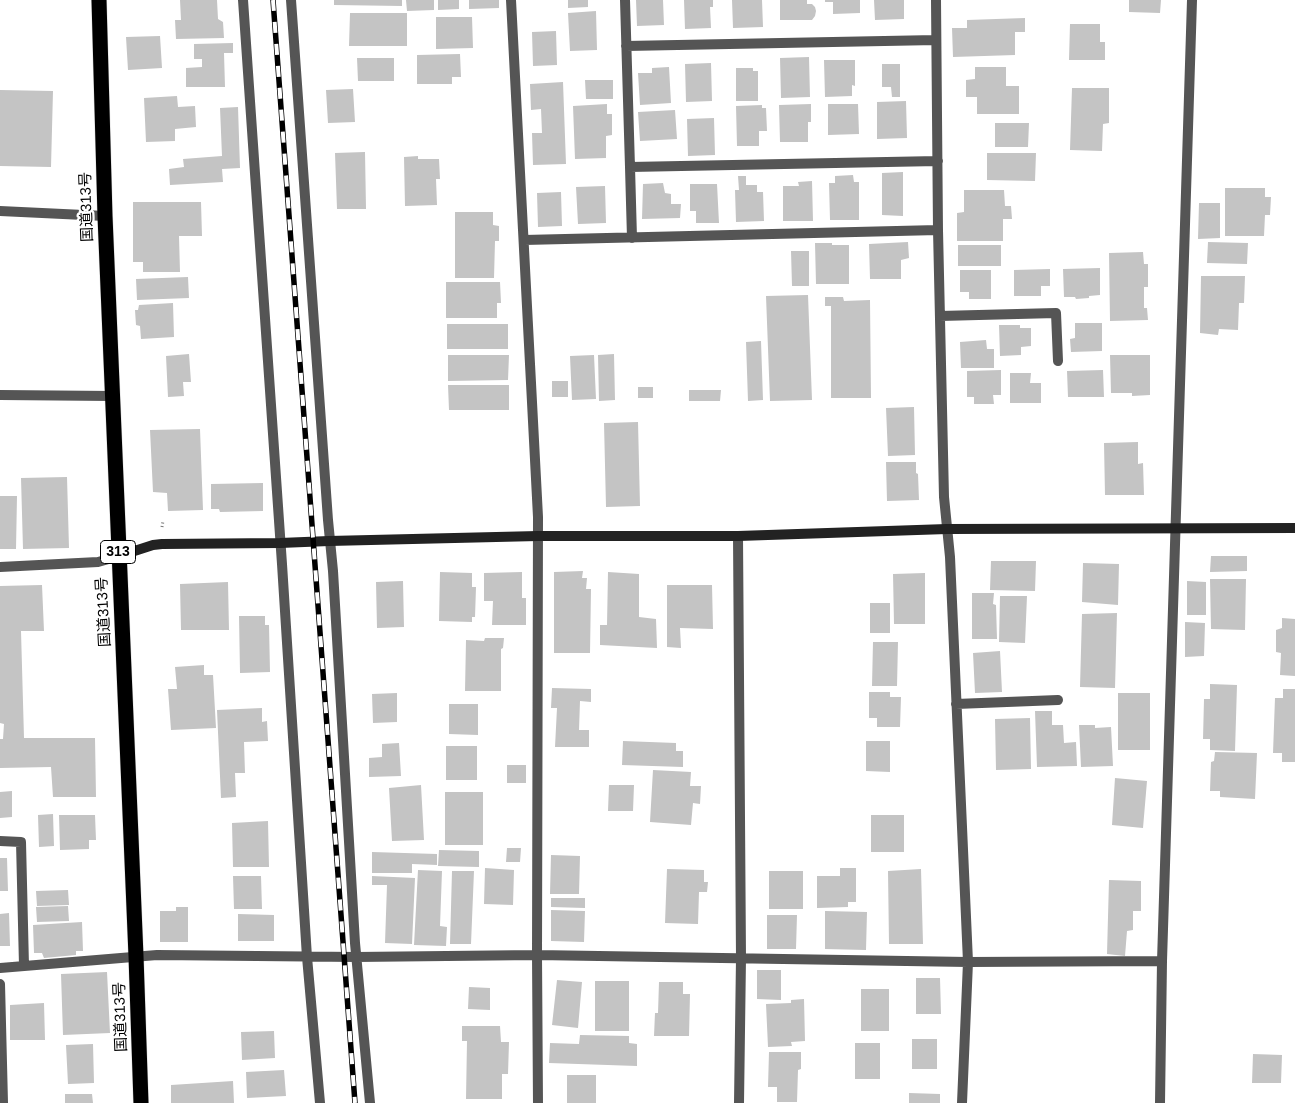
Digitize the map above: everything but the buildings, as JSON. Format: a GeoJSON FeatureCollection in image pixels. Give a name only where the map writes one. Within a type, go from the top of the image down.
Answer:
{"type":"FeatureCollection","features":[{"type":"Feature","properties":{"kind":"highway","name":"国道313号"},"geometry":{"type":"LineString","coordinates":[[99,0],[105,216],[141,1103]]}},
{"type":"Feature","properties":{"kind":"street"},"geometry":{"type":"LineString","coordinates":[[243,0],[307,957],[320,1103]]}},
{"type":"Feature","properties":{"kind":"street"},"geometry":{"type":"LineString","coordinates":[[291,0],[333,580],[356,957],[370,1103]]}},
{"type":"Feature","properties":{"kind":"street"},"geometry":{"type":"LineString","coordinates":[[511,0],[538,536],[538,1103]]}},
{"type":"Feature","properties":{"kind":"street"},"geometry":{"type":"LineString","coordinates":[[625,0],[632,238]]}},
{"type":"Feature","properties":{"kind":"street"},"geometry":{"type":"LineString","coordinates":[[936,0],[938,230],[944,503],[949,547],[968,962],[962,1103]]}},
{"type":"Feature","properties":{"kind":"street"},"geometry":{"type":"LineString","coordinates":[[1160,1103],[1162,961],[1192,0]]}},
{"type":"Feature","properties":{"kind":"street"},"geometry":{"type":"LineString","coordinates":[[626,46],[936,40]]}},
{"type":"Feature","properties":{"kind":"street"},"geometry":{"type":"LineString","coordinates":[[630,167],[938,161]]}},
{"type":"Feature","properties":{"kind":"street"},"geometry":{"type":"LineString","coordinates":[[0,211],[105,216]]}},
{"type":"Feature","properties":{"kind":"street"},"geometry":{"type":"LineString","coordinates":[[524,240],[938,230]]}},
{"type":"Feature","properties":{"kind":"street"},"geometry":{"type":"LineString","coordinates":[[940,316],[1056,313],[1058,361]]}},
{"type":"Feature","properties":{"kind":"street"},"geometry":{"type":"LineString","coordinates":[[0,395],[112,396]]}},
{"type":"Feature","properties":{"kind":"street"},"geometry":{"type":"LineString","coordinates":[[0,567],[98,562],[153,545],[538,536],[738,536],[947,529],[1295,528]]}},
{"type":"Feature","properties":{"kind":"street"},"geometry":{"type":"LineString","coordinates":[[738,536],[741,958],[740,1103]]}},
{"type":"Feature","properties":{"kind":"street"},"geometry":{"type":"LineString","coordinates":[[956,704],[1058,700]]}},
{"type":"Feature","properties":{"kind":"street"},"geometry":{"type":"LineString","coordinates":[[0,841],[21,842],[24,966]]}},
{"type":"Feature","properties":{"kind":"street"},"geometry":{"type":"LineString","coordinates":[[0,968],[156,955],[356,957],[537,955],[968,962],[1162,961]]}},
{"type":"Feature","properties":{"kind":"street"},"geometry":{"type":"LineString","coordinates":[[0,984],[3,1103]]}},
{"type":"Feature","properties":{"kind":"path"},"geometry":{"type":"LineString","coordinates":[[162,521],[162,527]]}},
{"type":"Feature","properties":{"kind":"railway"},"geometry":{"type":"LineString","coordinates":[[273,0],[355,1103]]}}]}
